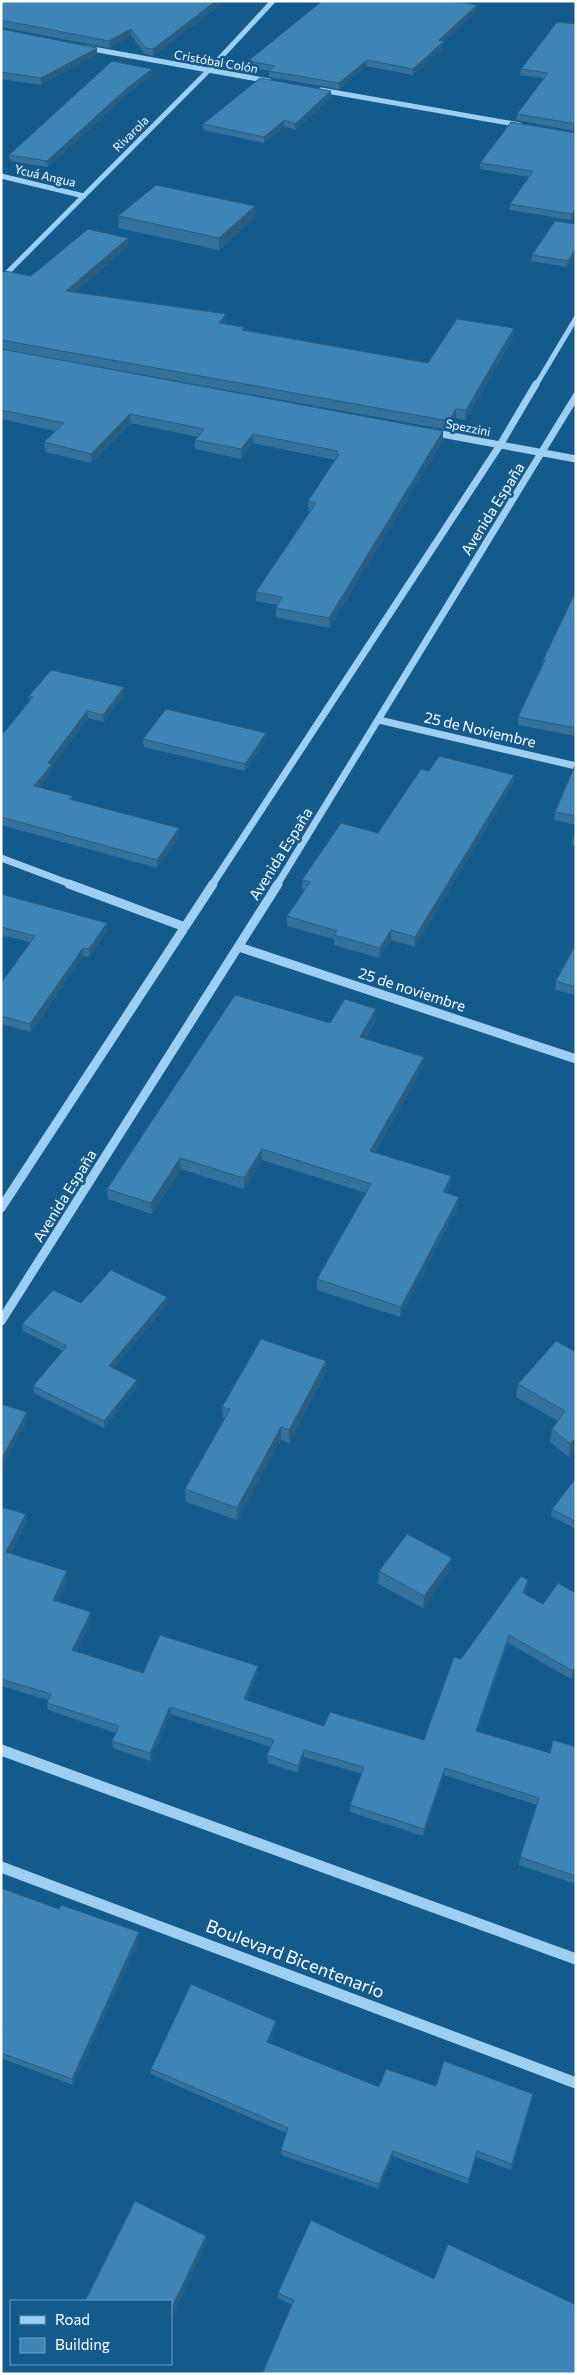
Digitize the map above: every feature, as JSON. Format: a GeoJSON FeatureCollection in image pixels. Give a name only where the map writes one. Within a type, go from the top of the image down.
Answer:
{"type":"FeatureCollection","features":[{"type":"Feature","properties":{"kind":"street","name":"Rivarola"},"geometry":{"type":"LineString","coordinates":[[1,279],[208,71],[273,1]]}},
{"type":"Feature","properties":{"kind":"street","name":"Cristóbal Colón"},"geometry":{"type":"LineString","coordinates":[[76,45],[275,82]]}},
{"type":"Feature","properties":{"kind":"street"},"geometry":{"type":"LineString","coordinates":[[314,89],[527,126]]}},
{"type":"Feature","properties":{"kind":"street","name":"Ycuá Angua"},"geometry":{"type":"LineString","coordinates":[[1,176],[84,196]]}},
{"type":"Feature","properties":{"kind":"street","name":"Avenida España"},"geometry":{"type":"LineString","coordinates":[[1,1208],[500,445],[576,318]]}},
{"type":"Feature","properties":{"kind":"street","name":"Avenida España"},"geometry":{"type":"LineString","coordinates":[[1,1321],[240,947],[543,453],[576,396]]}},
{"type":"Feature","properties":{"kind":"street","name":"Spezzini"},"geometry":{"type":"LineString","coordinates":[[422,431],[576,459]]}},
{"type":"Feature","properties":{"kind":"street","name":"25 de Noviembre"},"geometry":{"type":"LineString","coordinates":[[379,720],[576,766]]}},
{"type":"Feature","properties":{"kind":"street"},"geometry":{"type":"LineString","coordinates":[[1,858],[185,927]]}},
{"type":"Feature","properties":{"kind":"street","name":"25 de noviembre"},"geometry":{"type":"LineString","coordinates":[[240,947],[576,1059]]}},
{"type":"Feature","properties":{"kind":"street"},"geometry":{"type":"LineString","coordinates":[[1,1750],[576,1959]]}},
{"type":"Feature","properties":{"kind":"street","name":"Boulevard Bicentenario"},"geometry":{"type":"LineString","coordinates":[[1,1867],[576,2083]]}},
{"type":"Feature","properties":{"kind":"building"},"geometry":{"type":"Polygon","coordinates":[[[1,1],[216,1],[153,49],[145,48],[131,29],[109,41],[1,20],[1,1]]]}},
{"type":"Feature","properties":{"kind":"building"},"geometry":{"type":"Polygon","coordinates":[[[322,1],[455,1],[477,5],[439,40],[444,41],[413,69],[367,60],[339,83],[269,71],[275,66],[248,61],[322,1]]]}},
{"type":"Feature","properties":{"kind":"building"},"geometry":{"type":"Polygon","coordinates":[[[557,22],[576,24],[576,124],[517,114],[548,73],[521,69],[557,22]]]}},
{"type":"Feature","properties":{"kind":"building"},"geometry":{"type":"Polygon","coordinates":[[[1,29],[97,48],[41,78],[1,72],[1,29]]]}},
{"type":"Feature","properties":{"kind":"building"},"geometry":{"type":"Polygon","coordinates":[[[112,61],[152,69],[125,90],[47,161],[9,155],[112,61]]]}},
{"type":"Feature","properties":{"kind":"building"},"geometry":{"type":"Polygon","coordinates":[[[260,78],[331,91],[295,124],[284,120],[264,137],[203,124],[260,78]]]}},
{"type":"Feature","properties":{"kind":"building"},"geometry":{"type":"Polygon","coordinates":[[[511,122],[576,133],[576,208],[572,214],[510,204],[533,171],[480,163],[511,122]]]}},
{"type":"Feature","properties":{"kind":"building"},"geometry":{"type":"Polygon","coordinates":[[[156,185],[255,206],[219,238],[118,216],[156,185]]]}},
{"type":"Feature","properties":{"kind":"building"},"geometry":{"type":"Polygon","coordinates":[[[555,221],[576,224],[576,248],[568,261],[532,255],[555,221]]]}},
{"type":"Feature","properties":{"kind":"building"},"geometry":{"type":"Polygon","coordinates":[[[88,229],[128,238],[66,291],[226,314],[219,323],[244,327],[242,330],[428,363],[457,319],[514,328],[466,410],[456,409],[449,421],[1,340],[1,274],[5,271],[31,276],[88,229]]]}},
{"type":"Feature","properties":{"kind":"building"},"geometry":{"type":"Polygon","coordinates":[[[1,349],[443,431],[329,618],[276,608],[282,597],[256,592],[316,503],[308,501],[339,454],[336,454],[338,451],[253,434],[241,449],[195,440],[204,429],[130,414],[91,454],[44,442],[64,423],[1,410],[1,349]]]}},
{"type":"Feature","properties":{"kind":"building"},"geometry":{"type":"Polygon","coordinates":[[[576,591],[576,728],[518,717],[545,660],[543,660],[576,591]]]}},
{"type":"Feature","properties":{"kind":"building"},"geometry":{"type":"Polygon","coordinates":[[[51,670],[124,687],[103,715],[87,711],[48,763],[52,764],[34,786],[72,796],[69,799],[179,828],[157,860],[1,817],[1,736],[33,697],[29,696],[51,670]]]}},
{"type":"Feature","properties":{"kind":"building"},"geometry":{"type":"Polygon","coordinates":[[[166,709],[266,733],[245,764],[143,739],[166,709]]]}},
{"type":"Feature","properties":{"kind":"building"},"geometry":{"type":"Polygon","coordinates":[[[439,756],[514,775],[415,937],[391,930],[380,948],[334,935],[337,931],[287,916],[310,882],[302,880],[341,823],[378,833],[421,769],[429,771],[439,756]]]}},
{"type":"Feature","properties":{"kind":"building"},"geometry":{"type":"Polygon","coordinates":[[[576,763],[576,816],[555,812],[576,763]]]}},
{"type":"Feature","properties":{"kind":"building"},"geometry":{"type":"Polygon","coordinates":[[[1,894],[107,923],[89,949],[83,948],[30,1024],[1,1016],[1,983],[35,936],[1,927],[1,894]]]}},
{"type":"Feature","properties":{"kind":"building"},"geometry":{"type":"Polygon","coordinates":[[[576,944],[576,987],[556,981],[576,944]]]}},
{"type":"Feature","properties":{"kind":"building"},"geometry":{"type":"Polygon","coordinates":[[[235,995],[330,1023],[345,999],[376,1009],[360,1037],[424,1057],[370,1151],[451,1176],[443,1192],[459,1197],[401,1307],[317,1279],[371,1184],[262,1149],[244,1178],[180,1158],[151,1203],[107,1189],[235,995]]]}},
{"type":"Feature","properties":{"kind":"building"},"geometry":{"type":"Polygon","coordinates":[[[111,1270],[167,1297],[109,1366],[137,1380],[104,1421],[33,1386],[67,1346],[22,1324],[53,1290],[81,1303],[111,1270]]]}},
{"type":"Feature","properties":{"kind":"building"},"geometry":{"type":"Polygon","coordinates":[[[261,1339],[326,1361],[289,1430],[281,1427],[237,1508],[185,1489],[230,1409],[222,1407],[261,1339]]]}},
{"type":"Feature","properties":{"kind":"building"},"geometry":{"type":"Polygon","coordinates":[[[556,1341],[576,1352],[576,1438],[570,1444],[552,1429],[565,1411],[518,1384],[556,1341]]]}},
{"type":"Feature","properties":{"kind":"building"},"geometry":{"type":"Polygon","coordinates":[[[1,1404],[27,1412],[1,1460],[1,1404]]]}},
{"type":"Feature","properties":{"kind":"building"},"geometry":{"type":"Polygon","coordinates":[[[576,1478],[576,1522],[552,1509],[576,1478]]]}},
{"type":"Feature","properties":{"kind":"building"},"geometry":{"type":"Polygon","coordinates":[[[1,1507],[26,1514],[6,1552],[67,1571],[53,1600],[91,1612],[72,1650],[143,1673],[160,1635],[258,1666],[244,1699],[324,1726],[330,1712],[424,1740],[454,1657],[461,1659],[521,1576],[528,1580],[523,1593],[543,1604],[558,1583],[576,1593],[576,1666],[573,1671],[509,1635],[476,1731],[550,1753],[553,1740],[576,1747],[576,1876],[520,1857],[539,1798],[445,1768],[424,1829],[350,1805],[364,1767],[304,1750],[298,1766],[267,1755],[274,1740],[170,1707],[150,1753],[112,1741],[119,1726],[47,1703],[51,1694],[1,1679],[1,1507]]]}},
{"type":"Feature","properties":{"kind":"building"},"geometry":{"type":"Polygon","coordinates":[[[407,1534],[452,1558],[424,1596],[379,1571],[407,1534]]]}},
{"type":"Feature","properties":{"kind":"building"},"geometry":{"type":"Polygon","coordinates":[[[1,1888],[59,1909],[61,1905],[139,1932],[72,2079],[1,2053],[1,2032],[3,2029],[1,2028],[1,1888]]]}},
{"type":"Feature","properties":{"kind":"building"},"geometry":{"type":"Polygon","coordinates":[[[191,1984],[276,2021],[267,2042],[379,2087],[386,2069],[436,2086],[444,2061],[533,2094],[512,2164],[477,2151],[469,2179],[393,2151],[379,2184],[281,2150],[288,2128],[151,2069],[191,1984]]]}},
{"type":"Feature","properties":{"kind":"building"},"geometry":{"type":"Polygon","coordinates":[[[135,2201],[206,2236],[172,2307],[172,2300],[86,2300],[135,2201]]]}},
{"type":"Feature","properties":{"kind":"building"},"geometry":{"type":"Polygon","coordinates":[[[311,2220],[434,2279],[448,2244],[576,2305],[576,2374],[262,2374],[294,2300],[278,2293],[311,2220]]]}}]}
